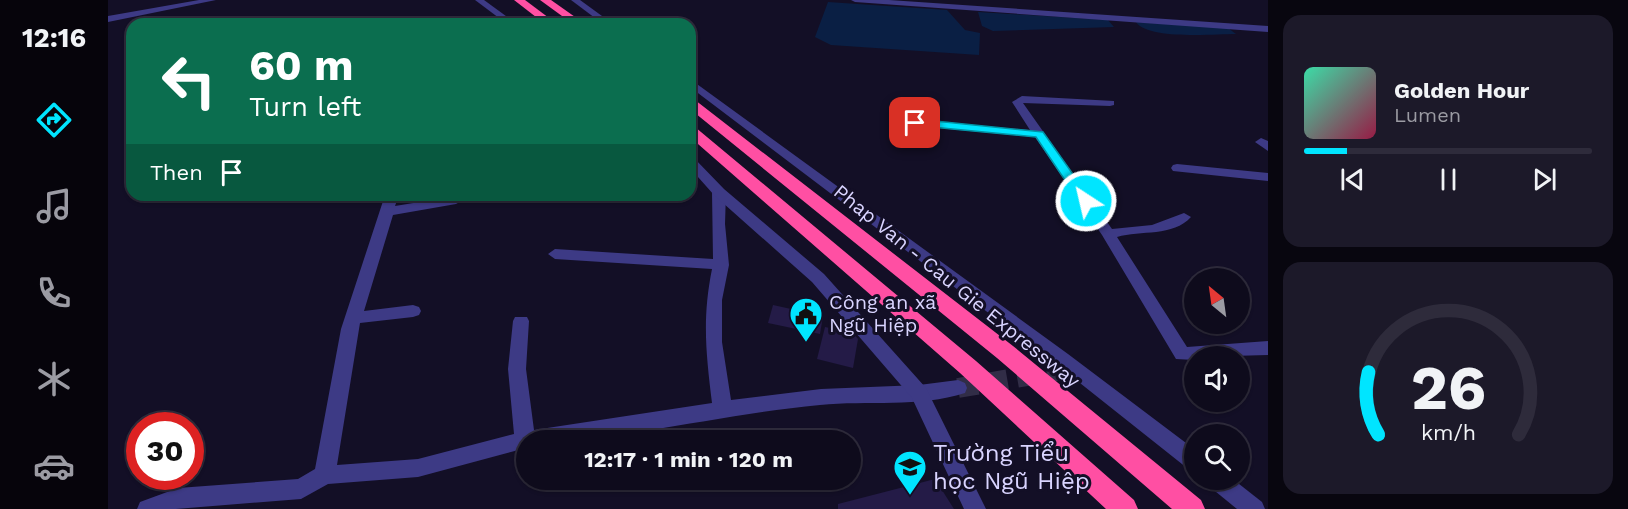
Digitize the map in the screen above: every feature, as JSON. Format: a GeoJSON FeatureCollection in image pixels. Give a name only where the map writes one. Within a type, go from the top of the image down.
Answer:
{"type":"FeatureCollection","features":[{"type":"Feature","properties":{"kind":"highway"},"geometry":{"type":"LineString","coordinates":[[519,0],[544,18]]}},
{"type":"Feature","properties":{"kind":"highway"},"geometry":{"type":"LineString","coordinates":[[545,0],[571,18]]}},
{"type":"Feature","properties":{"kind":"highway","name":"Phap Van - Cau Gie Expressway"},"geometry":{"type":"LineString","coordinates":[[696,108],[1005,352],[1192,509]]}},
{"type":"Feature","properties":{"kind":"highway"},"geometry":{"type":"LineString","coordinates":[[696,135],[968,367],[1125,509]]}},
{"type":"Feature","properties":{"kind":"street"},"geometry":{"type":"LineString","coordinates":[[108,19],[212,0]]}},
{"type":"Feature","properties":{"kind":"street"},"geometry":{"type":"LineString","coordinates":[[479,0],[504,18]]}},
{"type":"Feature","properties":{"kind":"street"},"geometry":{"type":"LineString","coordinates":[[575,0],[600,18]]}},
{"type":"Feature","properties":{"kind":"street"},"geometry":{"type":"LineString","coordinates":[[855,0],[1268,29]]}},
{"type":"Feature","properties":{"kind":"street"},"geometry":{"type":"LineString","coordinates":[[696,86],[1062,358],[1067,370],[1184,454]]}},
{"type":"Feature","properties":{"kind":"street"},"geometry":{"type":"LineString","coordinates":[[1110,103],[1022,99],[1017,102],[1109,235],[1182,354],[1268,348]]}},
{"type":"Feature","properties":{"kind":"street"},"geometry":{"type":"LineString","coordinates":[[915,123],[1039,134]]}},
{"type":"Feature","properties":{"kind":"street"},"geometry":{"type":"LineString","coordinates":[[696,167],[719,192],[818,278],[919,393],[975,509]]}},
{"type":"Feature","properties":{"kind":"street"},"geometry":{"type":"LineString","coordinates":[[1177,168],[1268,177]]}},
{"type":"Feature","properties":{"kind":"street"},"geometry":{"type":"LineString","coordinates":[[719,192],[718,224],[721,265],[714,300],[713,342],[723,409]]}},
{"type":"Feature","properties":{"kind":"street"},"geometry":{"type":"LineString","coordinates":[[325,474],[354,318],[390,201]]}},
{"type":"Feature","properties":{"kind":"street"},"geometry":{"type":"LineString","coordinates":[[386,212],[450,201]]}},
{"type":"Feature","properties":{"kind":"street"},"geometry":{"type":"LineString","coordinates":[[1109,235],[1119,230],[1145,231],[1169,225],[1184,217]]}},
{"type":"Feature","properties":{"kind":"street"},"geometry":{"type":"LineString","coordinates":[[555,254],[721,265]]}},
{"type":"Feature","properties":{"kind":"street"},"geometry":{"type":"LineString","coordinates":[[354,318],[413,311]]}},
{"type":"Feature","properties":{"kind":"street"},"geometry":{"type":"LineString","coordinates":[[520,321],[517,369],[524,430]]}},
{"type":"Feature","properties":{"kind":"street"},"geometry":{"type":"LineString","coordinates":[[589,430],[723,409],[821,397],[919,393],[958,388]]}},
{"type":"Feature","properties":{"kind":"street"},"geometry":{"type":"LineString","coordinates":[[148,509],[178,498],[302,489],[325,474],[418,468],[516,442]]}},
{"type":"Feature","properties":{"kind":"street"},"geometry":{"type":"LineString","coordinates":[[1230,490],[1254,509]]}},
{"type":"Feature","properties":{"kind":"water"},"geometry":{"type":"Polygon","coordinates":[[[828,2],[947,10],[965,30],[980,33],[979,55],[831,45],[815,37],[828,2]]]}},
{"type":"Feature","properties":{"kind":"water"},"geometry":{"type":"Polygon","coordinates":[[[978,12],[1108,20],[1114,27],[993,31],[982,26],[978,12]]]}},
{"type":"Feature","properties":{"kind":"water"},"geometry":{"type":"Polygon","coordinates":[[[1136,22],[1228,28],[1236,34],[1167,34],[1143,28],[1136,22]]]}},
{"type":"Feature","properties":{"kind":"building"},"geometry":{"type":"Polygon","coordinates":[[[773,305],[823,316],[820,334],[768,323],[773,305]]]}},
{"type":"Feature","properties":{"kind":"building"},"geometry":{"type":"Polygon","coordinates":[[[825,327],[853,333],[858,339],[853,368],[817,359],[825,327]]]}},
{"type":"Feature","properties":{"kind":"building"},"geometry":{"type":"Polygon","coordinates":[[[935,479],[954,509],[838,509],[838,504],[935,479]]]}},
{"type":"Feature","properties":{"kind":"tunnel"},"geometry":{"type":"LineString","coordinates":[[958,388],[1062,370]]}},
{"type":"Feature","properties":{"kind":"place","name":"Công an xã Ngũ Hiệp"},"geometry":{"type":"Point","coordinates":[806,343]}},
{"type":"Feature","properties":{"kind":"place","name":"Trường Tiểu học Ngũ Hiệp"},"geometry":{"type":"Point","coordinates":[910,496]}},
{"type":"Feature","properties":{"kind":"route"},"geometry":{"type":"LineString","coordinates":[[915,123],[1039,134],[1086,201]]}}]}
